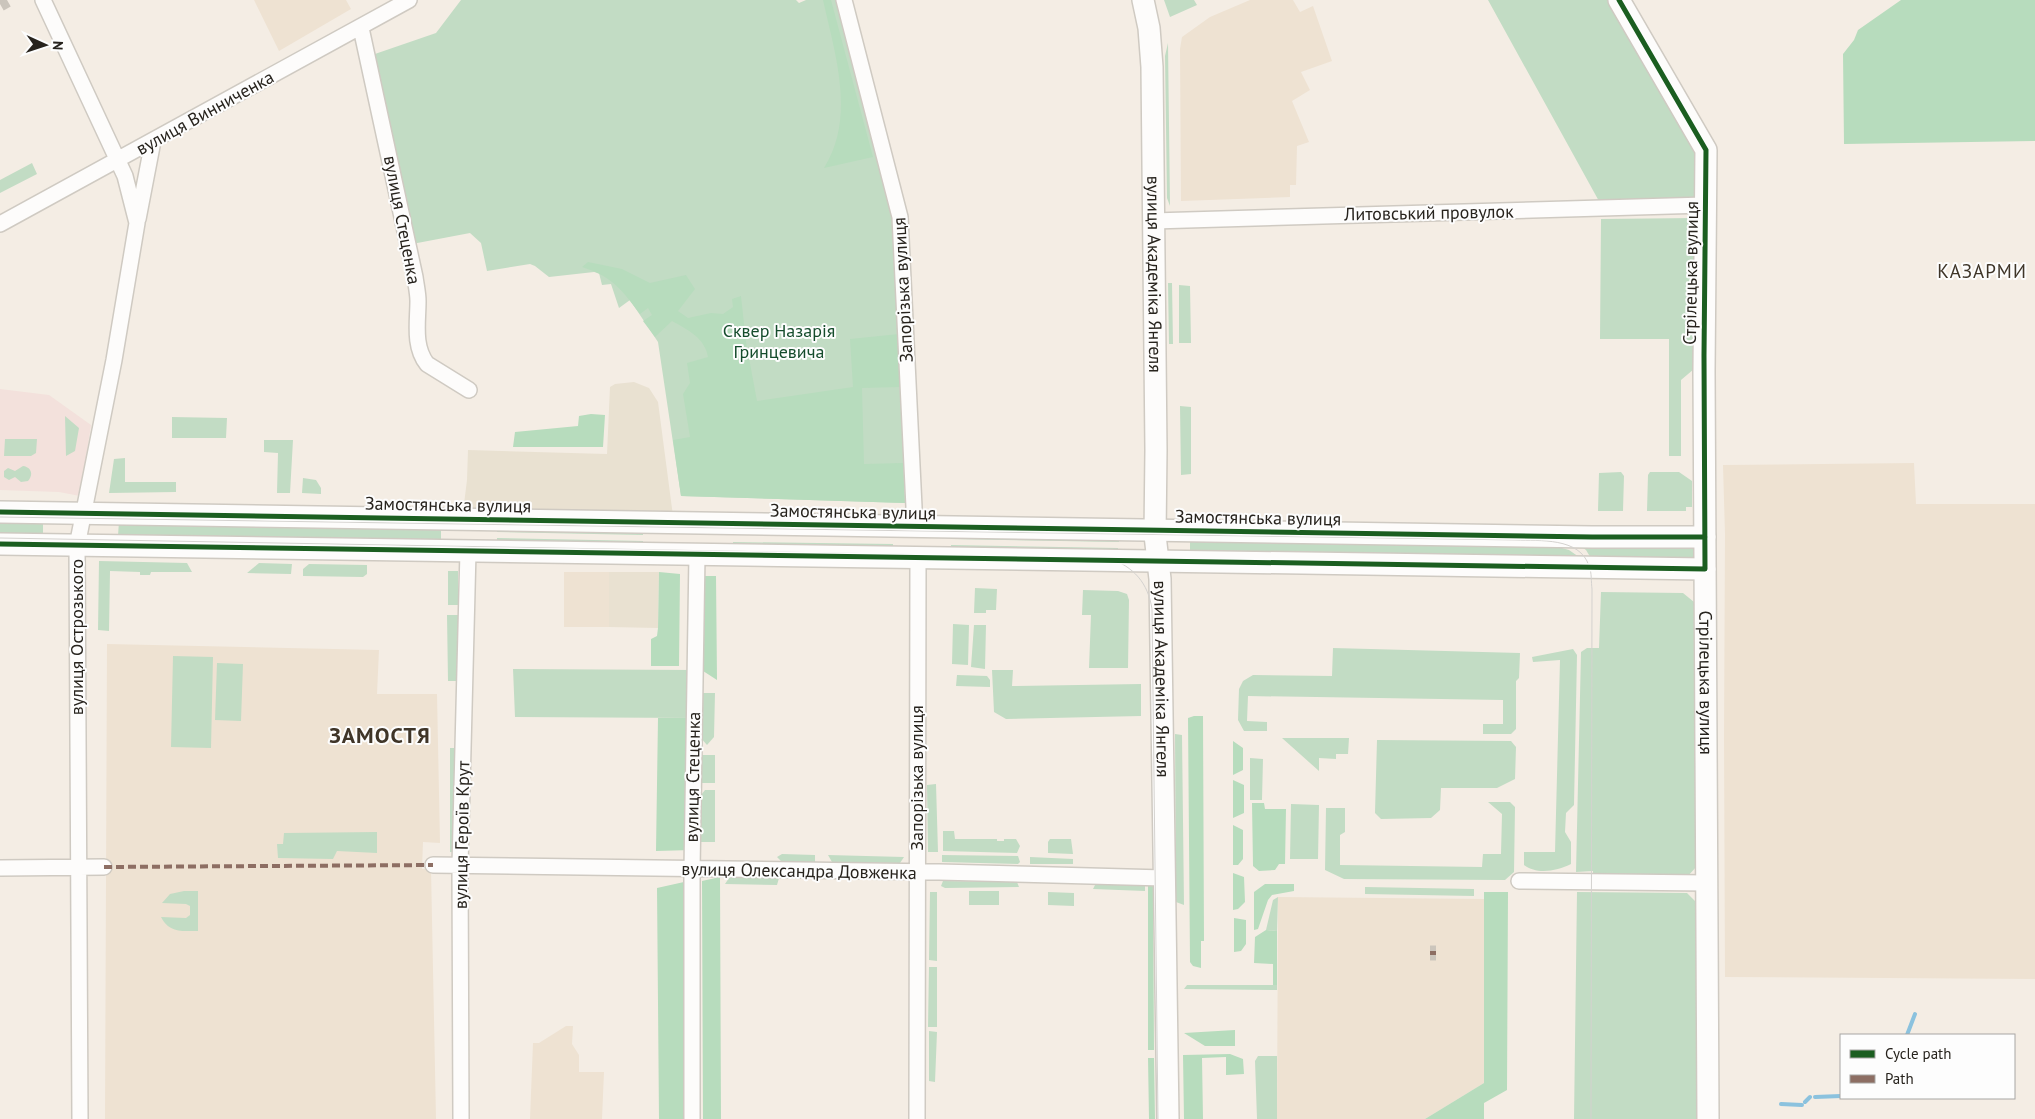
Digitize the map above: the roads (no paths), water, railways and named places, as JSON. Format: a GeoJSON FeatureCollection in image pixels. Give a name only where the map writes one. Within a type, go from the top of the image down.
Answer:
{"type":"FeatureCollection","features":[{"type":"Feature","properties":{"kind":"main road","name":"вулиця Академіка Янгеля"},"geometry":{"type":"LineString","coordinates":[[1143,0],[1149,28],[1152,67],[1156,450],[1155,530],[1158,561],[1168,1119]]}},
{"type":"Feature","properties":{"kind":"main road","name":"Стрілецька вулиця"},"geometry":{"type":"LineString","coordinates":[[1619,0],[1706,150],[1705,569],[1708,1119]]}},
{"type":"Feature","properties":{"kind":"main road","name":"Замостянська вулиця"},"geometry":{"type":"LineString","coordinates":[[0,512],[1592,537],[1705,537]]}},
{"type":"Feature","properties":{"kind":"main road"},"geometry":{"type":"LineString","coordinates":[[0,544],[1705,569]]}},
{"type":"Feature","properties":{"kind":"street","name":"вулиця Острозького"},"geometry":{"type":"LineString","coordinates":[[44,0],[125,176],[137,222],[114,360],[77,546],[80,1119]]}},
{"type":"Feature","properties":{"kind":"street","name":"вулиця Винниченка"},"geometry":{"type":"LineString","coordinates":[[0,224],[362,28],[409,0]]}},
{"type":"Feature","properties":{"kind":"street","name":"Запорізька вулиця"},"geometry":{"type":"LineString","coordinates":[[844,0],[900,217],[913,498],[912,526]]}},
{"type":"Feature","properties":{"kind":"street","name":"вулиця Стеценка"},"geometry":{"type":"LineString","coordinates":[[362,28],[414,277],[418,300],[416,327],[422,358],[427,364],[468,390]]}},
{"type":"Feature","properties":{"kind":"street"},"geometry":{"type":"LineString","coordinates":[[137,222],[153,141]]}},
{"type":"Feature","properties":{"kind":"street","name":"Литовський провулок"},"geometry":{"type":"LineString","coordinates":[[1153,221],[1705,206]]}},
{"type":"Feature","properties":{"kind":"street","name":"вулиця Героїв Крут"},"geometry":{"type":"LineString","coordinates":[[461,1119],[460,866],[468,551]]}},
{"type":"Feature","properties":{"kind":"street","name":"вулиця Стеценка"},"geometry":{"type":"LineString","coordinates":[[692,1119],[692,870],[697,555]]}},
{"type":"Feature","properties":{"kind":"street","name":"Запорізька вулиця"},"geometry":{"type":"LineString","coordinates":[[917,1119],[918,558]]}},
{"type":"Feature","properties":{"kind":"street","name":"вулиця Олександра Довженка"},"geometry":{"type":"LineString","coordinates":[[433,865],[1164,878]]}},
{"type":"Feature","properties":{"kind":"street"},"geometry":{"type":"LineString","coordinates":[[0,868],[104,867]]}},
{"type":"Feature","properties":{"kind":"street"},"geometry":{"type":"LineString","coordinates":[[1519,880],[1706,883]]}},
{"type":"Feature","properties":{"kind":"waterway"},"geometry":{"type":"LineString","coordinates":[[1907,1034],[1915,1014]]}},
{"type":"Feature","properties":{"kind":"waterway"},"geometry":{"type":"LineString","coordinates":[[1815,1097],[1840,1096]]}},
{"type":"Feature","properties":{"kind":"waterway"},"geometry":{"type":"LineString","coordinates":[[1805,1102],[1810,1097]]}},
{"type":"Feature","properties":{"kind":"waterway"},"geometry":{"type":"LineString","coordinates":[[1781,1104],[1802,1105]]}},
{"type":"Feature","properties":{"kind":"tunnel"},"geometry":{"type":"LineString","coordinates":[[0,4],[7,0]]}},
{"type":"Feature","properties":{"kind":"tunnel"},"geometry":{"type":"LineString","coordinates":[[1430,953],[1436,953]]}},
{"type":"Feature","properties":{"kind":"tram line"},"geometry":{"type":"LineString","coordinates":[[0,517],[1516,540],[1547,541],[1568,545],[1584,557],[1590,569],[1592,589],[1591,1119]]}},
{"type":"Feature","properties":{"kind":"tram line"},"geometry":{"type":"LineString","coordinates":[[0,538],[1109,558],[1126,566],[1133,571],[1143,584],[1152,609],[1158,1119]]}},
{"type":"Feature","properties":{"kind":"district","name":"КАЗАРМИ"},"geometry":{"type":"Point","coordinates":[1982,271]}},
{"type":"Feature","properties":{"kind":"district","name":"ЗАМОСТЯ"},"geometry":{"type":"Point","coordinates":[380,735]}},
{"type":"Feature","properties":{"kind":"park label","name":"Сквер Назарія Гринцевича"},"geometry":{"type":"Point","coordinates":[779,341]}}]}
